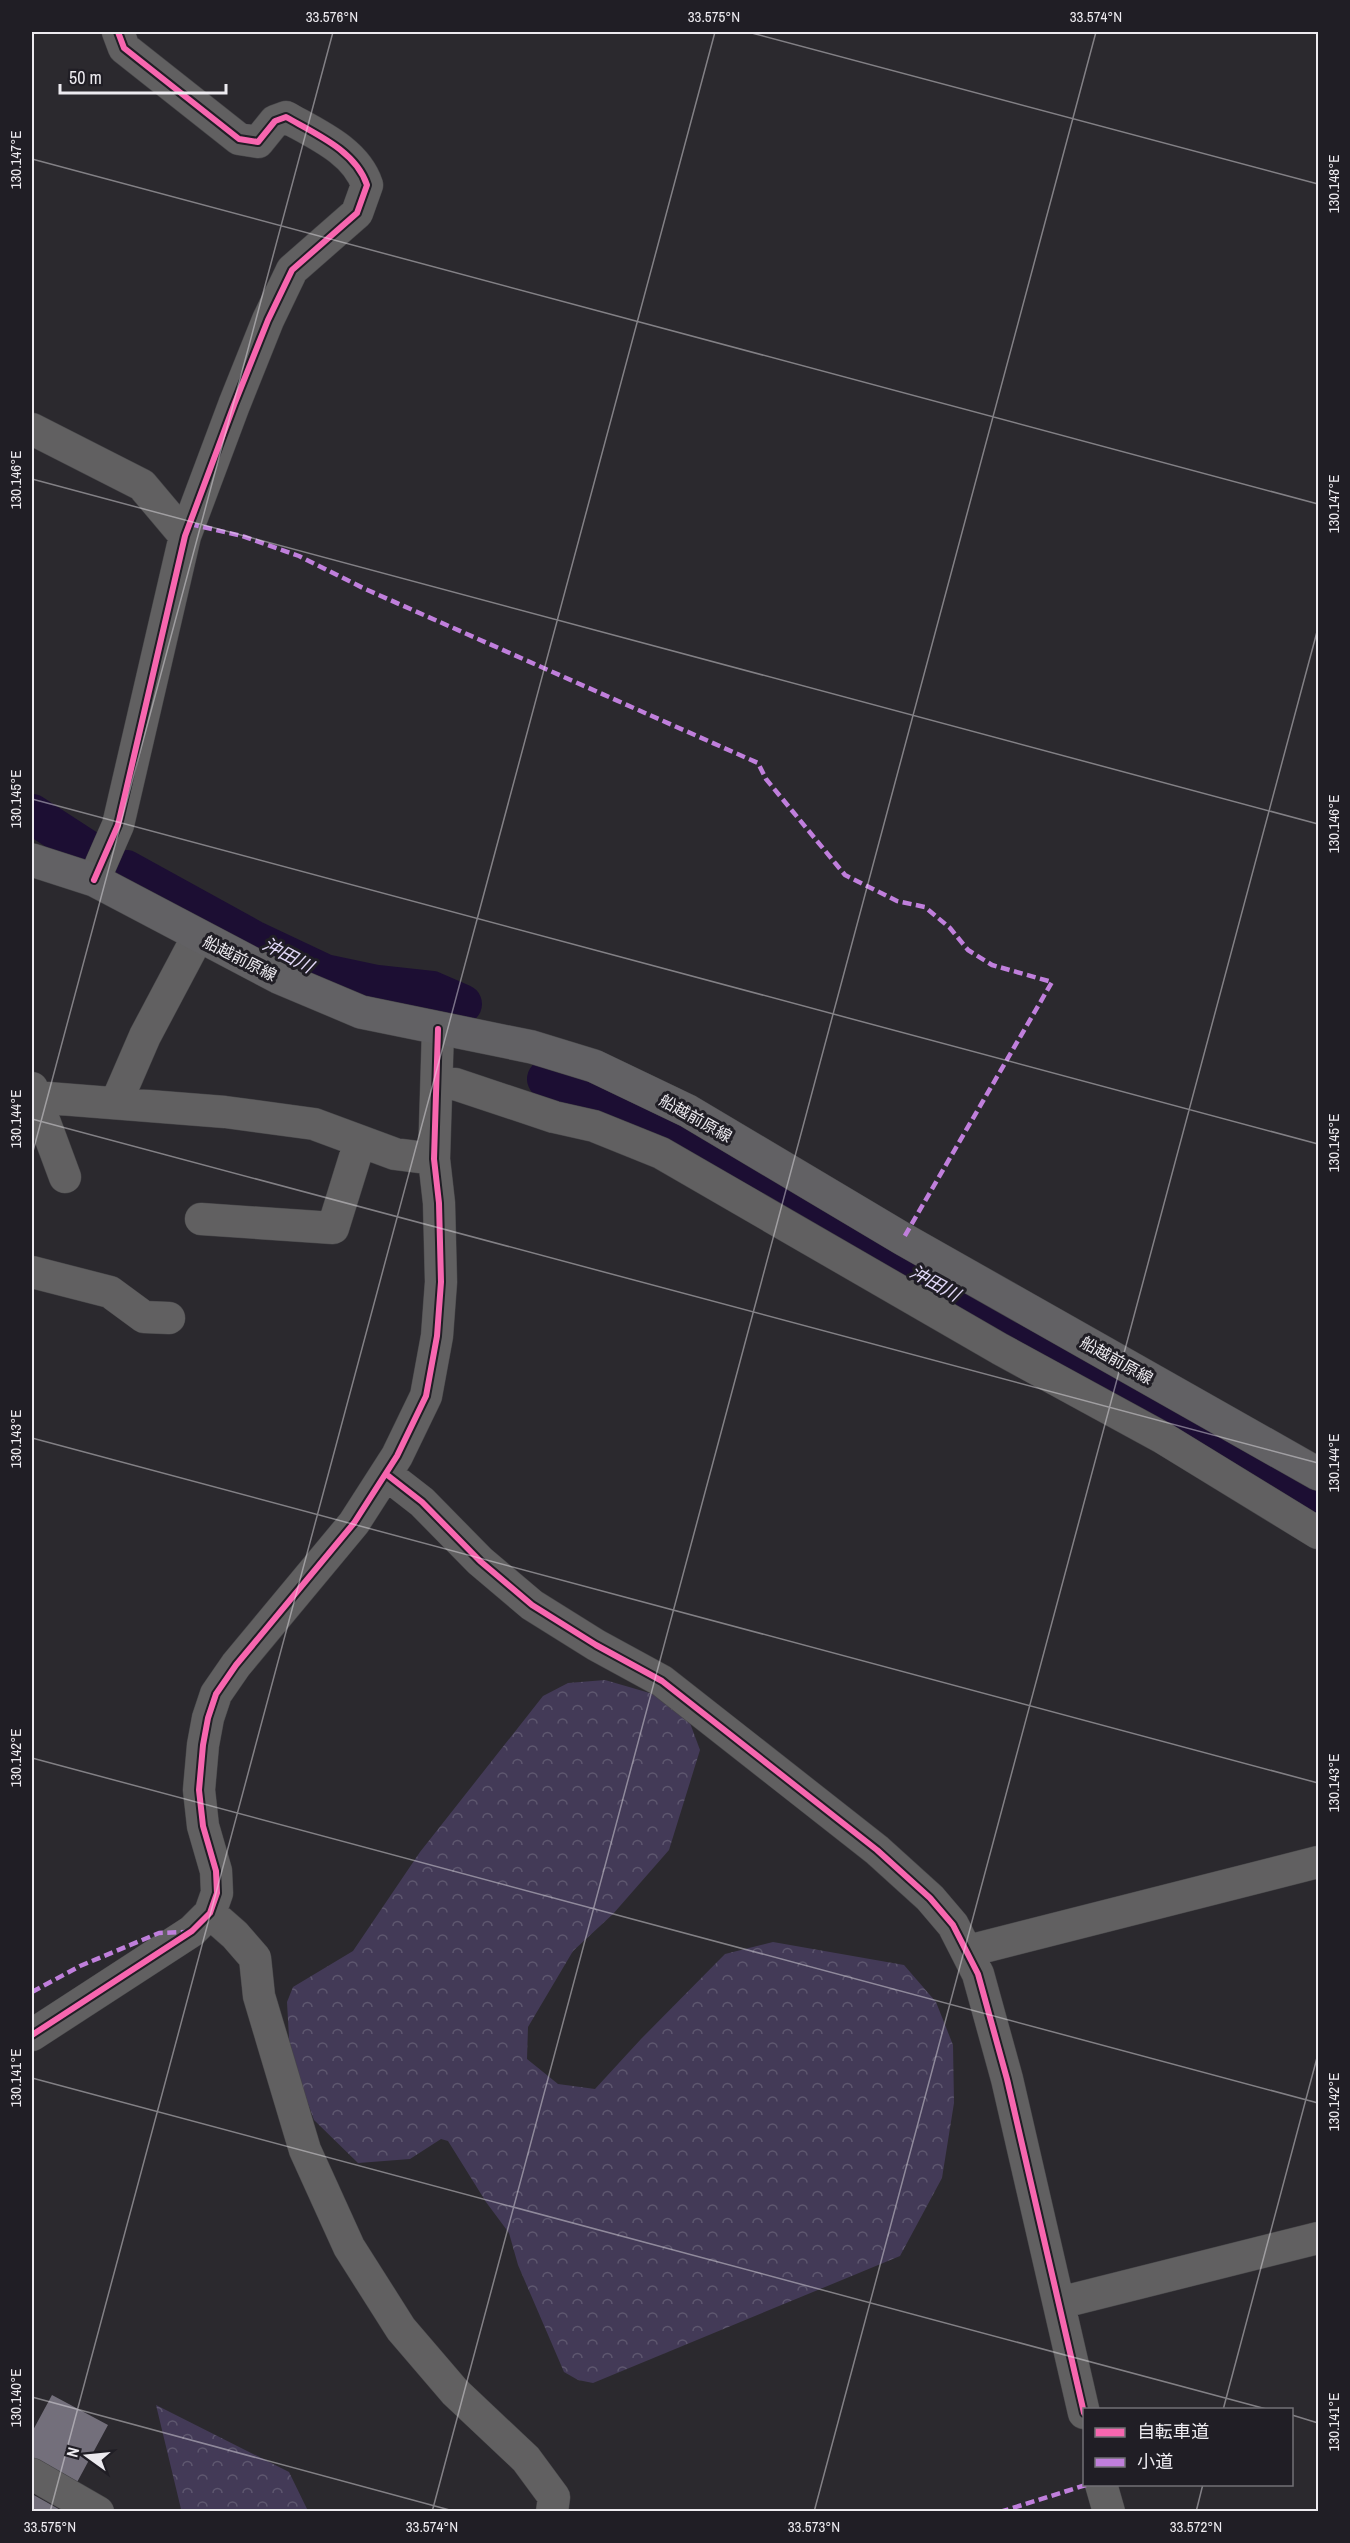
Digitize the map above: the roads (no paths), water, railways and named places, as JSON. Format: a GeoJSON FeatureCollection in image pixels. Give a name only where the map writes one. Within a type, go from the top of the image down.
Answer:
{"type":"FeatureCollection","features":[{"type":"Feature","properties":{"kind":"main road","name":"船越前原線"},"geometry":{"type":"LineString","coordinates":[[32,860],[94,880],[278,977],[361,1012],[560,1054],[619,1077],[668,1102],[1318,1474]]}},
{"type":"Feature","properties":{"kind":"street"},"geometry":{"type":"LineString","coordinates":[[94,880],[118,825],[185,536],[260,341],[292,270],[357,213],[367,185],[362,171],[332,144],[286,117],[275,121],[258,142],[240,139],[124,48],[118,32]]}},
{"type":"Feature","properties":{"kind":"street"},"geometry":{"type":"LineString","coordinates":[[32,429],[142,485],[185,536]]}},
{"type":"Feature","properties":{"kind":"street"},"geometry":{"type":"LineString","coordinates":[[116,1103],[145,1036],[198,936]]}},
{"type":"Feature","properties":{"kind":"street"},"geometry":{"type":"LineString","coordinates":[[32,2035],[192,1932],[210,1913],[217,1893],[216,1871],[203,1826],[199,1790],[203,1745],[208,1718],[216,1694],[236,1665],[354,1523],[397,1456],[426,1396],[437,1336],[441,1282],[434,1159],[438,1029]]}},
{"type":"Feature","properties":{"kind":"street"},"geometry":{"type":"LineString","coordinates":[[437,1083],[455,1084],[554,1117],[594,1126],[661,1153],[1000,1349],[1163,1438],[1318,1533]]}},
{"type":"Feature","properties":{"kind":"street"},"geometry":{"type":"LineString","coordinates":[[65,1177],[33,1094],[225,1112],[314,1124],[395,1154],[434,1159]]}},
{"type":"Feature","properties":{"kind":"street"},"geometry":{"type":"LineString","coordinates":[[201,1219],[333,1228],[360,1141]]}},
{"type":"Feature","properties":{"kind":"street"},"geometry":{"type":"LineString","coordinates":[[32,1272],[110,1292],[144,1317],[168,1318]]}},
{"type":"Feature","properties":{"kind":"street"},"geometry":{"type":"LineString","coordinates":[[386,1474],[422,1502],[480,1561],[532,1605],[596,1645],[662,1681],[877,1850],[930,1898],[953,1925],[978,1974],[1007,2079],[1083,2409]]}},
{"type":"Feature","properties":{"kind":"street"},"geometry":{"type":"LineString","coordinates":[[968,1951],[1318,1862]]}},
{"type":"Feature","properties":{"kind":"street"},"geometry":{"type":"LineString","coordinates":[[210,1913],[235,1935],[255,1958],[259,1996],[305,2150],[349,2247],[401,2329],[455,2392],[526,2458],[554,2497],[552,2511]]}},
{"type":"Feature","properties":{"kind":"street"},"geometry":{"type":"LineString","coordinates":[[1059,2303],[1318,2238]]}},
{"type":"Feature","properties":{"kind":"street"},"geometry":{"type":"LineString","coordinates":[[32,2474],[98,2511]]}},
{"type":"Feature","properties":{"kind":"street"},"geometry":{"type":"LineString","coordinates":[[1102,2486],[1109,2511]]}},
{"type":"Feature","properties":{"kind":"waterway","name":"沖田川"},"geometry":{"type":"LineString","coordinates":[[32,814],[89,851]]}},
{"type":"Feature","properties":{"kind":"waterway","name":"沖田川"},"geometry":{"type":"LineString","coordinates":[[126,870],[253,940],[325,974],[377,985],[432,991],[462,1004]]}},
{"type":"Feature","properties":{"kind":"waterway","name":"沖田川"},"geometry":{"type":"LineString","coordinates":[[547,1079],[579,1094],[613,1102],[1318,1500]]}}]}
